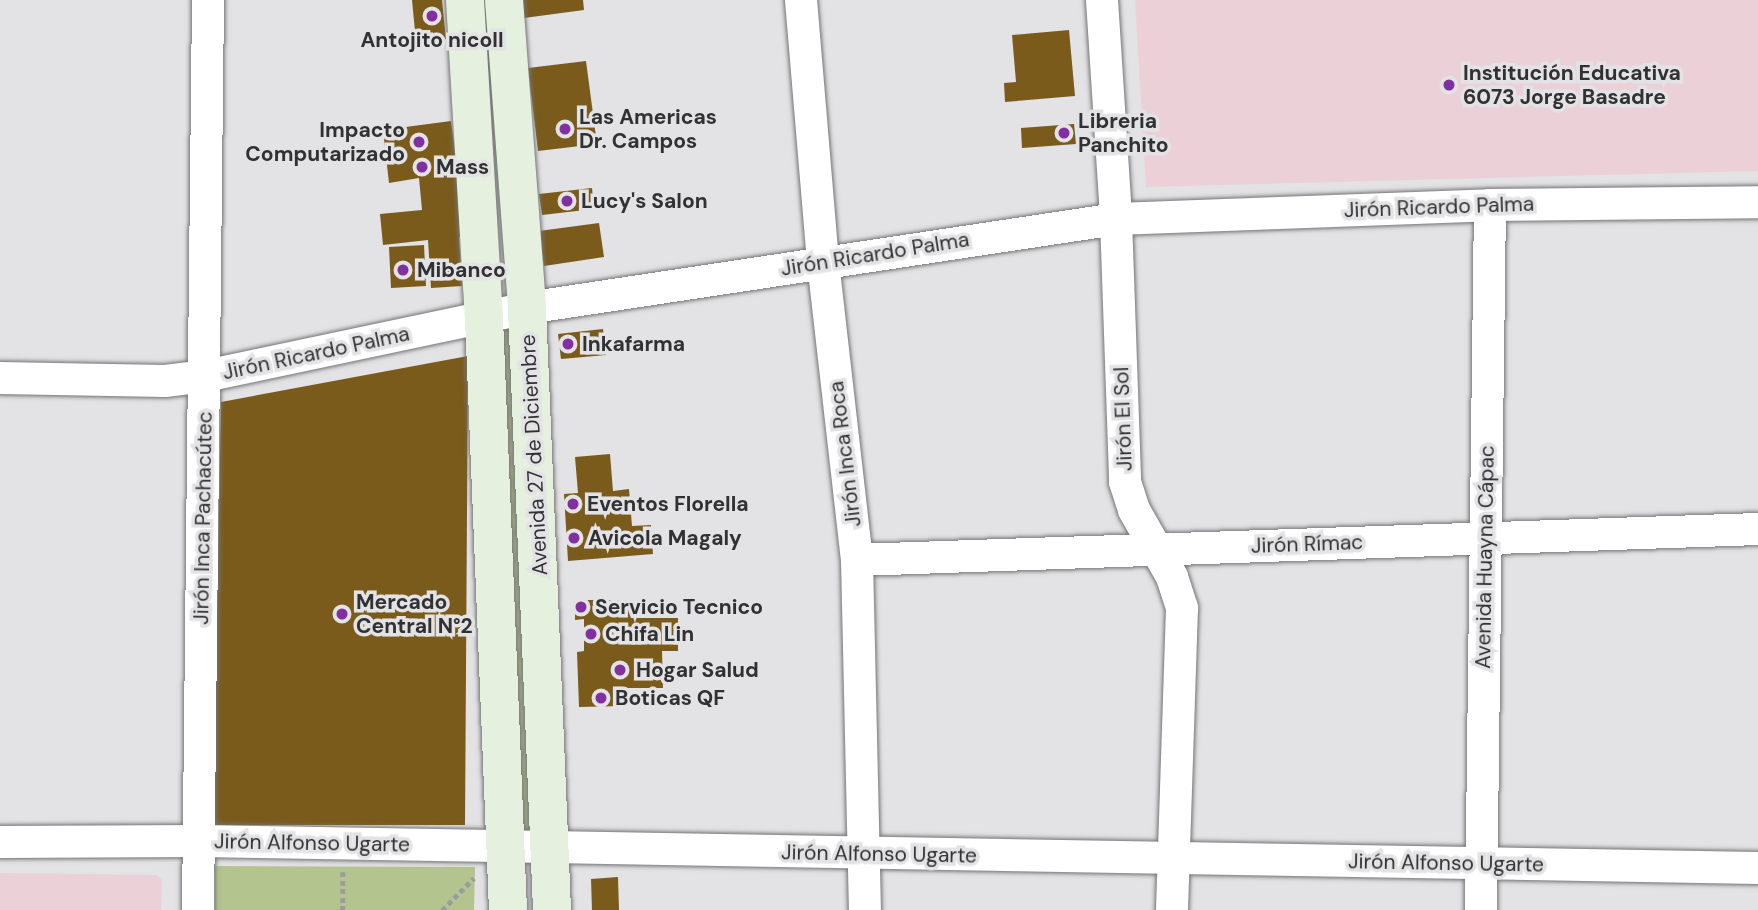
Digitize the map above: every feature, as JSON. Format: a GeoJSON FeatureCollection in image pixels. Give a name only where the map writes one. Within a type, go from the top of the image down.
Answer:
{"type":"FeatureCollection","features":[{"type":"Feature","properties":{"kind":"street","name":"Jirón Inca Pachacútec"},"geometry":{"type":"LineString","coordinates":[[198,910],[208,0]]}},
{"type":"Feature","properties":{"kind":"street","name":"Avenida 27 de Diciembre"},"geometry":{"type":"LineString","coordinates":[[465,0],[484,318],[508,847],[508,910]]}},
{"type":"Feature","properties":{"kind":"street","name":"Avenida 27 de Diciembre"},"geometry":{"type":"LineString","coordinates":[[504,0],[527,308],[552,848],[552,910]]}},
{"type":"Feature","properties":{"kind":"street","name":"Jirón Inca Roca"},"geometry":{"type":"LineString","coordinates":[[802,0],[823,262],[857,560],[865,910]]}},
{"type":"Feature","properties":{"kind":"street","name":"Jirón El Sol"},"geometry":{"type":"LineString","coordinates":[[1102,0],[1116,219],[1125,482],[1155,550],[1172,577],[1182,608],[1172,910]]}},
{"type":"Feature","properties":{"kind":"street","name":"Jirón Ricardo Palma"},"geometry":{"type":"LineString","coordinates":[[0,378],[164,381],[205,376],[527,308],[1116,219],[1490,205],[1758,202]]}},
{"type":"Feature","properties":{"kind":"street","name":"Avenida Huayna Cápac"},"geometry":{"type":"LineString","coordinates":[[1481,910],[1490,205]]}},
{"type":"Feature","properties":{"kind":"street","name":"Jirón Rímac"},"geometry":{"type":"LineString","coordinates":[[857,560],[1758,529]]}},
{"type":"Feature","properties":{"kind":"street","name":"Jirón Alfonso Ugarte"},"geometry":{"type":"LineString","coordinates":[[0,842],[199,841],[1758,868]]}},
{"type":"Feature","properties":{"kind":"path"},"geometry":{"type":"LineString","coordinates":[[342,867],[343,910]]}},
{"type":"Feature","properties":{"kind":"path"},"geometry":{"type":"LineString","coordinates":[[442,910],[474,878]]}},
{"type":"Feature","properties":{"kind":"shaded area","name":"Institución Educativa 6073 Jorge Basadre"},"geometry":{"type":"Polygon","coordinates":[[[1135,0],[1758,0],[1758,171],[1146,187],[1135,0]]]}},
{"type":"Feature","properties":{"kind":"shaded area"},"geometry":{"type":"Polygon","coordinates":[[[0,873],[156,875],[162,880],[161,910],[0,910],[0,873]]]}},
{"type":"Feature","properties":{"kind":"green space"},"geometry":{"type":"Polygon","coordinates":[[[518,321],[543,837],[516,837],[494,324],[518,321]]]}},
{"type":"Feature","properties":{"kind":"green space"},"geometry":{"type":"Polygon","coordinates":[[[215,866],[475,867],[474,910],[215,910],[215,866]]]}},
{"type":"Feature","properties":{"kind":"building"},"geometry":{"type":"Polygon","coordinates":[[[412,0],[442,0],[446,39],[416,42],[412,0]]]}},
{"type":"Feature","properties":{"kind":"building"},"geometry":{"type":"Polygon","coordinates":[[[521,0],[583,0],[584,10],[524,18],[521,0]]]}},
{"type":"Feature","properties":{"kind":"building"},"geometry":{"type":"Polygon","coordinates":[[[1069,30],[1075,96],[1005,102],[1004,83],[1016,82],[1012,35],[1069,30]]]}},
{"type":"Feature","properties":{"kind":"building"},"geometry":{"type":"Polygon","coordinates":[[[586,61],[597,144],[538,151],[528,68],[586,61]]]}},
{"type":"Feature","properties":{"kind":"building"},"geometry":{"type":"Polygon","coordinates":[[[451,121],[466,236],[459,237],[462,286],[431,288],[428,240],[383,245],[380,214],[422,210],[419,178],[389,183],[383,130],[451,121]]]}},
{"type":"Feature","properties":{"kind":"building"},"geometry":{"type":"Polygon","coordinates":[[[1074,124],[1076,144],[1022,148],[1021,128],[1074,124]]]}},
{"type":"Feature","properties":{"kind":"building","name":"Lucy's Salon"},"geometry":{"type":"Polygon","coordinates":[[[592,188],[594,209],[542,215],[539,194],[592,188]]]}},
{"type":"Feature","properties":{"kind":"building"},"geometry":{"type":"Polygon","coordinates":[[[599,223],[604,257],[544,266],[539,231],[599,223]]]}},
{"type":"Feature","properties":{"kind":"building"},"geometry":{"type":"Polygon","coordinates":[[[424,245],[426,286],[391,288],[389,247],[424,245]]]}},
{"type":"Feature","properties":{"kind":"building"},"geometry":{"type":"Polygon","coordinates":[[[603,329],[606,355],[561,359],[558,334],[603,329]]]}},
{"type":"Feature","properties":{"kind":"building","name":"Mercado Central N°2"},"geometry":{"type":"Polygon","coordinates":[[[468,356],[465,825],[213,825],[221,402],[468,356]]]}},
{"type":"Feature","properties":{"kind":"building"},"geometry":{"type":"Polygon","coordinates":[[[610,454],[613,491],[629,489],[632,526],[651,525],[653,554],[568,561],[564,494],[578,493],[575,457],[610,454]]]}},
{"type":"Feature","properties":{"kind":"building"},"geometry":{"type":"Polygon","coordinates":[[[575,600],[631,600],[631,618],[678,618],[678,651],[662,651],[663,688],[623,688],[623,706],[579,707],[577,652],[584,651],[584,619],[575,620],[575,600]]]}},
{"type":"Feature","properties":{"kind":"building"},"geometry":{"type":"Polygon","coordinates":[[[618,877],[619,910],[592,910],[591,879],[618,877]]]}},
{"type":"Feature","properties":{"kind":"place","name":"Antojito nicoll"},"geometry":{"type":"Point","coordinates":[432,16]}},
{"type":"Feature","properties":{"kind":"place","name":"Institución Educativa 6073 Jorge Basadre"},"geometry":{"type":"Point","coordinates":[1449,85]}},
{"type":"Feature","properties":{"kind":"place","name":"Las Americas Dr. Campos"},"geometry":{"type":"Point","coordinates":[565,129]}},
{"type":"Feature","properties":{"kind":"place","name":"Libreria Panchito"},"geometry":{"type":"Point","coordinates":[1064,133]}},
{"type":"Feature","properties":{"kind":"place","name":"Impacto Computarizado"},"geometry":{"type":"Point","coordinates":[419,142]}},
{"type":"Feature","properties":{"kind":"place","name":"Mass"},"geometry":{"type":"Point","coordinates":[422,167]}},
{"type":"Feature","properties":{"kind":"place","name":"Lucy's Salon"},"geometry":{"type":"Point","coordinates":[567,201]}},
{"type":"Feature","properties":{"kind":"place","name":"Mibanco"},"geometry":{"type":"Point","coordinates":[403,270]}},
{"type":"Feature","properties":{"kind":"place","name":"Inkafarma"},"geometry":{"type":"Point","coordinates":[568,344]}},
{"type":"Feature","properties":{"kind":"place","name":"Eventos Florella"},"geometry":{"type":"Point","coordinates":[573,504]}},
{"type":"Feature","properties":{"kind":"place","name":"Avicola Magaly"},"geometry":{"type":"Point","coordinates":[574,538]}},
{"type":"Feature","properties":{"kind":"place","name":"Servicio Tecnico"},"geometry":{"type":"Point","coordinates":[581,607]}},
{"type":"Feature","properties":{"kind":"place","name":"Mercado Central N°2"},"geometry":{"type":"Point","coordinates":[342,614]}},
{"type":"Feature","properties":{"kind":"place","name":"Chifa Lin"},"geometry":{"type":"Point","coordinates":[591,634]}},
{"type":"Feature","properties":{"kind":"place","name":"Hogar Salud"},"geometry":{"type":"Point","coordinates":[620,670]}},
{"type":"Feature","properties":{"kind":"place","name":"Boticas QF"},"geometry":{"type":"Point","coordinates":[601,698]}}]}
